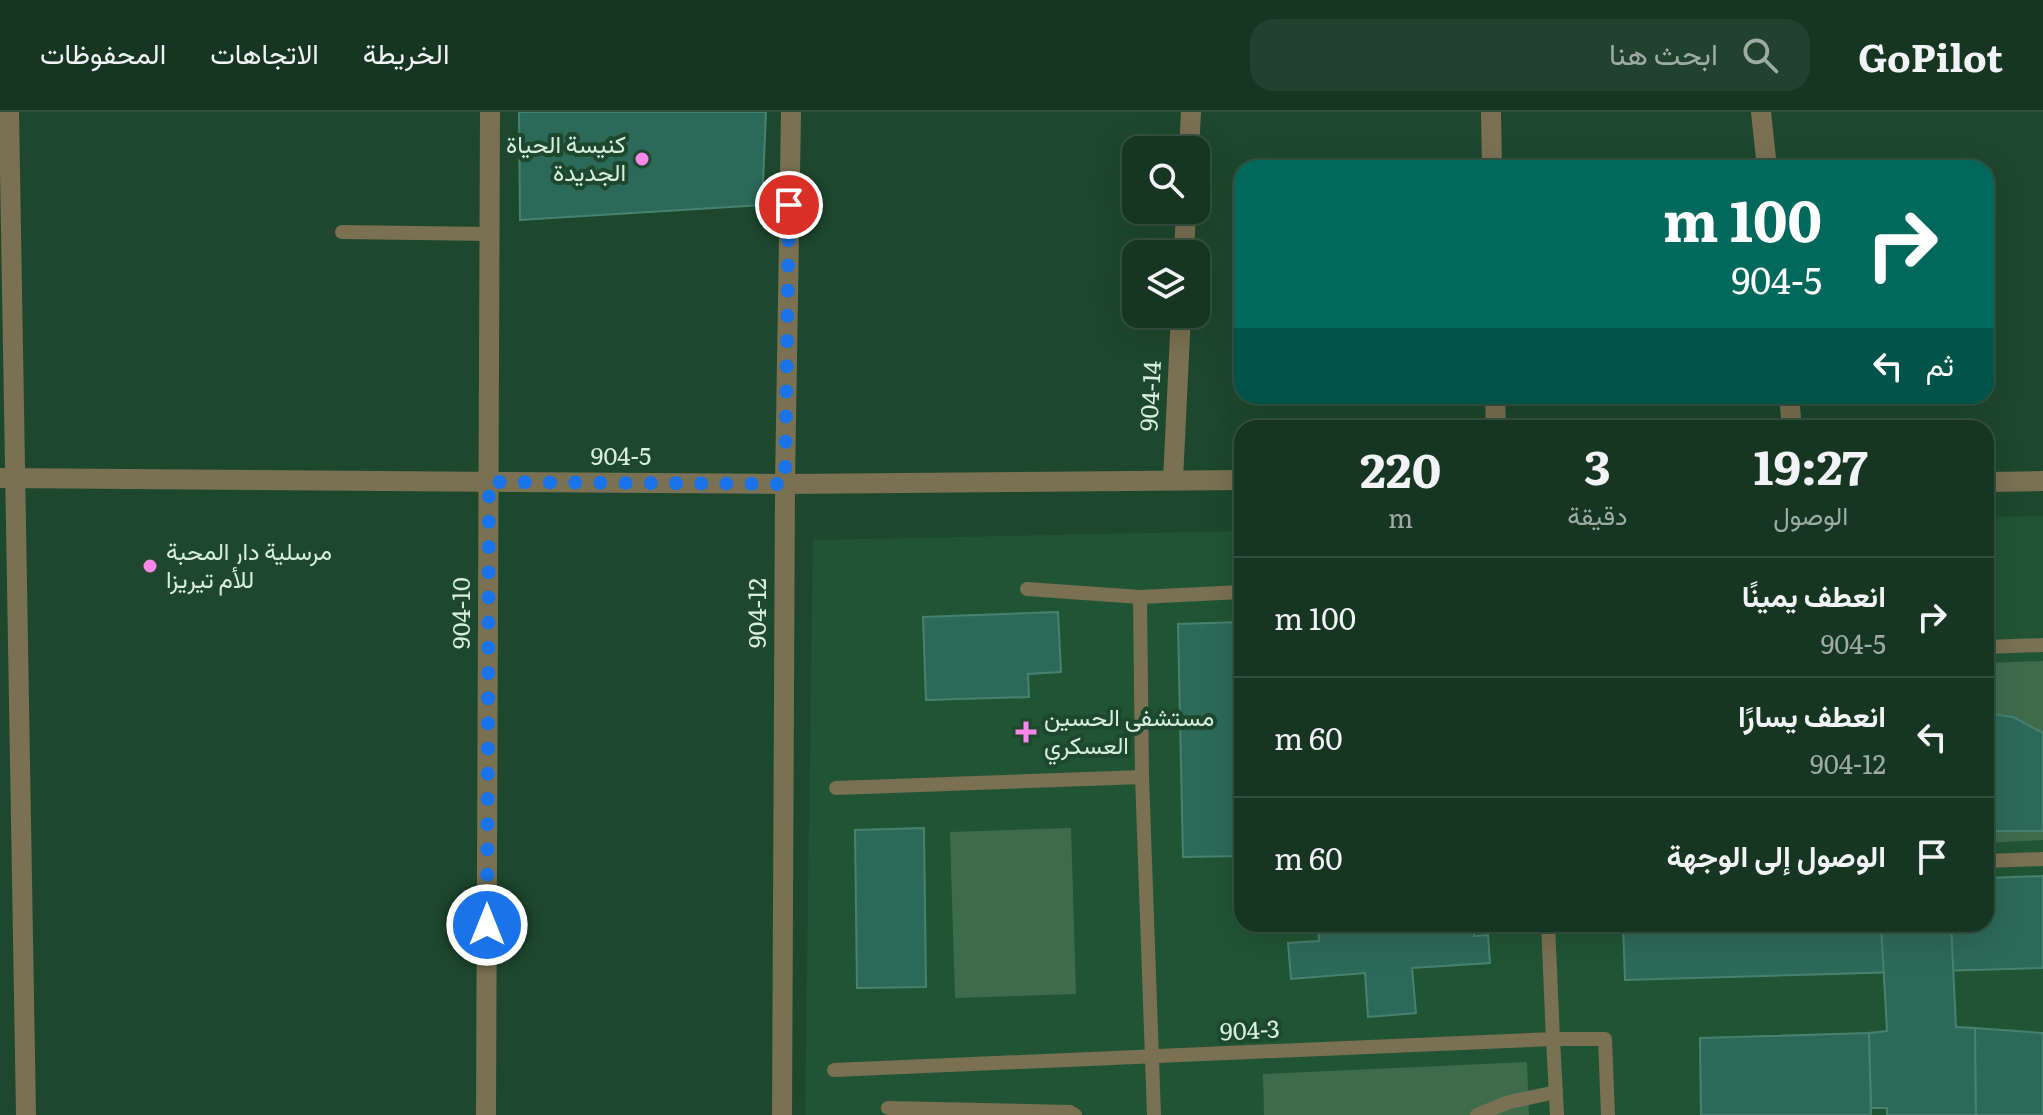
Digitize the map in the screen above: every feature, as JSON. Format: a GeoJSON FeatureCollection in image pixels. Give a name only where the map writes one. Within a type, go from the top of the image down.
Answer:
{"type":"FeatureCollection","features":[{"type":"Feature","properties":{"kind":"street"},"geometry":{"type":"LineString","coordinates":[[9,112],[7,479],[26,1115]]}},
{"type":"Feature","properties":{"kind":"street","name":"904-10"},"geometry":{"type":"LineString","coordinates":[[486,1115],[490,112]]}},
{"type":"Feature","properties":{"kind":"street","name":"904-12"},"geometry":{"type":"LineString","coordinates":[[782,1115],[785,484],[791,112]]}},
{"type":"Feature","properties":{"kind":"street"},"geometry":{"type":"LineString","coordinates":[[1190,136],[1191,112]]}},
{"type":"Feature","properties":{"kind":"street"},"geometry":{"type":"LineString","coordinates":[[1491,112],[1492,160]]}},
{"type":"Feature","properties":{"kind":"street"},"geometry":{"type":"LineString","coordinates":[[1761,112],[1766,160]]}},
{"type":"Feature","properties":{"kind":"street","name":"904-14"},"geometry":{"type":"LineString","coordinates":[[1173,480],[1180,328]]}},
{"type":"Feature","properties":{"kind":"street","name":"904-5"},"geometry":{"type":"LineString","coordinates":[[7,479],[785,484],[1234,480]]}},
{"type":"Feature","properties":{"kind":"street"},"geometry":{"type":"LineString","coordinates":[[1994,482],[2043,481]]}},
{"type":"Feature","properties":{"kind":"lane"},"geometry":{"type":"LineString","coordinates":[[342,232],[490,234]]}},
{"type":"Feature","properties":{"kind":"lane"},"geometry":{"type":"LineString","coordinates":[[1027,589],[1140,597],[1234,592]]}},
{"type":"Feature","properties":{"kind":"lane"},"geometry":{"type":"LineString","coordinates":[[1140,597],[1142,777],[1154,1115]]}},
{"type":"Feature","properties":{"kind":"lane"},"geometry":{"type":"LineString","coordinates":[[1994,647],[2043,645]]}},
{"type":"Feature","properties":{"kind":"lane"},"geometry":{"type":"LineString","coordinates":[[836,788],[1142,777]]}},
{"type":"Feature","properties":{"kind":"lane"},"geometry":{"type":"LineString","coordinates":[[1994,861],[2043,859]]}},
{"type":"Feature","properties":{"kind":"lane"},"geometry":{"type":"LineString","coordinates":[[1548,932],[1557,1115]]}},
{"type":"Feature","properties":{"kind":"lane","name":"904-3"},"geometry":{"type":"LineString","coordinates":[[834,1070],[1605,1039],[1608,1115]]}},
{"type":"Feature","properties":{"kind":"lane"},"geometry":{"type":"LineString","coordinates":[[1477,1115],[1509,1102],[1556,1092]]}},
{"type":"Feature","properties":{"kind":"lane"},"geometry":{"type":"LineString","coordinates":[[888,1108],[1070,1112],[1075,1115]]}},
{"type":"Feature","properties":{"kind":"shaded area","name":"مستشفى الحسين العسكري"},"geometry":{"type":"Polygon","coordinates":[[[2043,516],[2043,1115],[805,1115],[813,540],[1234,531],[1234,932],[1994,932],[1994,517],[2043,516]]]}},
{"type":"Feature","properties":{"kind":"shaded area"},"geometry":{"type":"Polygon","coordinates":[[[2043,661],[2043,840],[1994,843],[1994,663],[2043,661]]]}},
{"type":"Feature","properties":{"kind":"shaded area"},"geometry":{"type":"Polygon","coordinates":[[[1071,828],[1076,994],[955,998],[950,832],[1071,828]]]}},
{"type":"Feature","properties":{"kind":"shaded area"},"geometry":{"type":"Polygon","coordinates":[[[1527,1062],[1529,1115],[1264,1115],[1263,1074],[1527,1062]]]}},
{"type":"Feature","properties":{"kind":"building","name":"كنيسة الحياة الجديدة"},"geometry":{"type":"Polygon","coordinates":[[[519,112],[766,112],[762,205],[520,220],[519,112]]]}},
{"type":"Feature","properties":{"kind":"building"},"geometry":{"type":"Polygon","coordinates":[[[1058,612],[1061,672],[1028,674],[1029,697],[926,700],[923,617],[1058,612]]]}},
{"type":"Feature","properties":{"kind":"building"},"geometry":{"type":"Polygon","coordinates":[[[1234,622],[1234,856],[1183,857],[1178,624],[1234,622]]]}},
{"type":"Feature","properties":{"kind":"building"},"geometry":{"type":"Polygon","coordinates":[[[1994,714],[2013,717],[2043,733],[2043,831],[1994,831],[1994,714]]]}},
{"type":"Feature","properties":{"kind":"building"},"geometry":{"type":"Polygon","coordinates":[[[924,828],[926,987],[857,988],[855,830],[924,828]]]}},
{"type":"Feature","properties":{"kind":"building"},"geometry":{"type":"Polygon","coordinates":[[[2043,876],[2043,968],[1625,980],[1623,932],[1994,932],[1994,878],[2043,876]]]}},
{"type":"Feature","properties":{"kind":"building"},"geometry":{"type":"Polygon","coordinates":[[[1318,932],[1474,932],[1474,936],[1488,935],[1490,963],[1412,968],[1416,1013],[1368,1017],[1365,973],[1291,979],[1288,943],[1319,941],[1318,932]]]}},
{"type":"Feature","properties":{"kind":"building"},"geometry":{"type":"Polygon","coordinates":[[[1881,932],[1951,932],[1956,1027],[1975,1028],[1976,1115],[1887,1115],[1887,1108],[1871,1108],[1869,1033],[1887,1031],[1881,932]]]}},
{"type":"Feature","properties":{"kind":"building"},"geometry":{"type":"Polygon","coordinates":[[[1975,1028],[2043,1033],[2043,1115],[1976,1115],[1975,1028]]]}},
{"type":"Feature","properties":{"kind":"building"},"geometry":{"type":"Polygon","coordinates":[[[1869,1033],[1871,1115],[1701,1115],[1700,1038],[1869,1033]]]}},
{"type":"Feature","properties":{"kind":"place","name":"كنيسة الحياة الجديدة"},"geometry":{"type":"Point","coordinates":[642,159]}},
{"type":"Feature","properties":{"kind":"place","name":"مرسلية دار المحبة للأم تيريزا"},"geometry":{"type":"Point","coordinates":[150,566]}},
{"type":"Feature","properties":{"kind":"place","name":"مستشفى الحسين العسكري"},"geometry":{"type":"Point","coordinates":[1026,732]}},
{"type":"Feature","properties":{"kind":"route"},"geometry":{"type":"LineString","coordinates":[[487,925],[489,482],[785,484],[789,205]]}}]}
